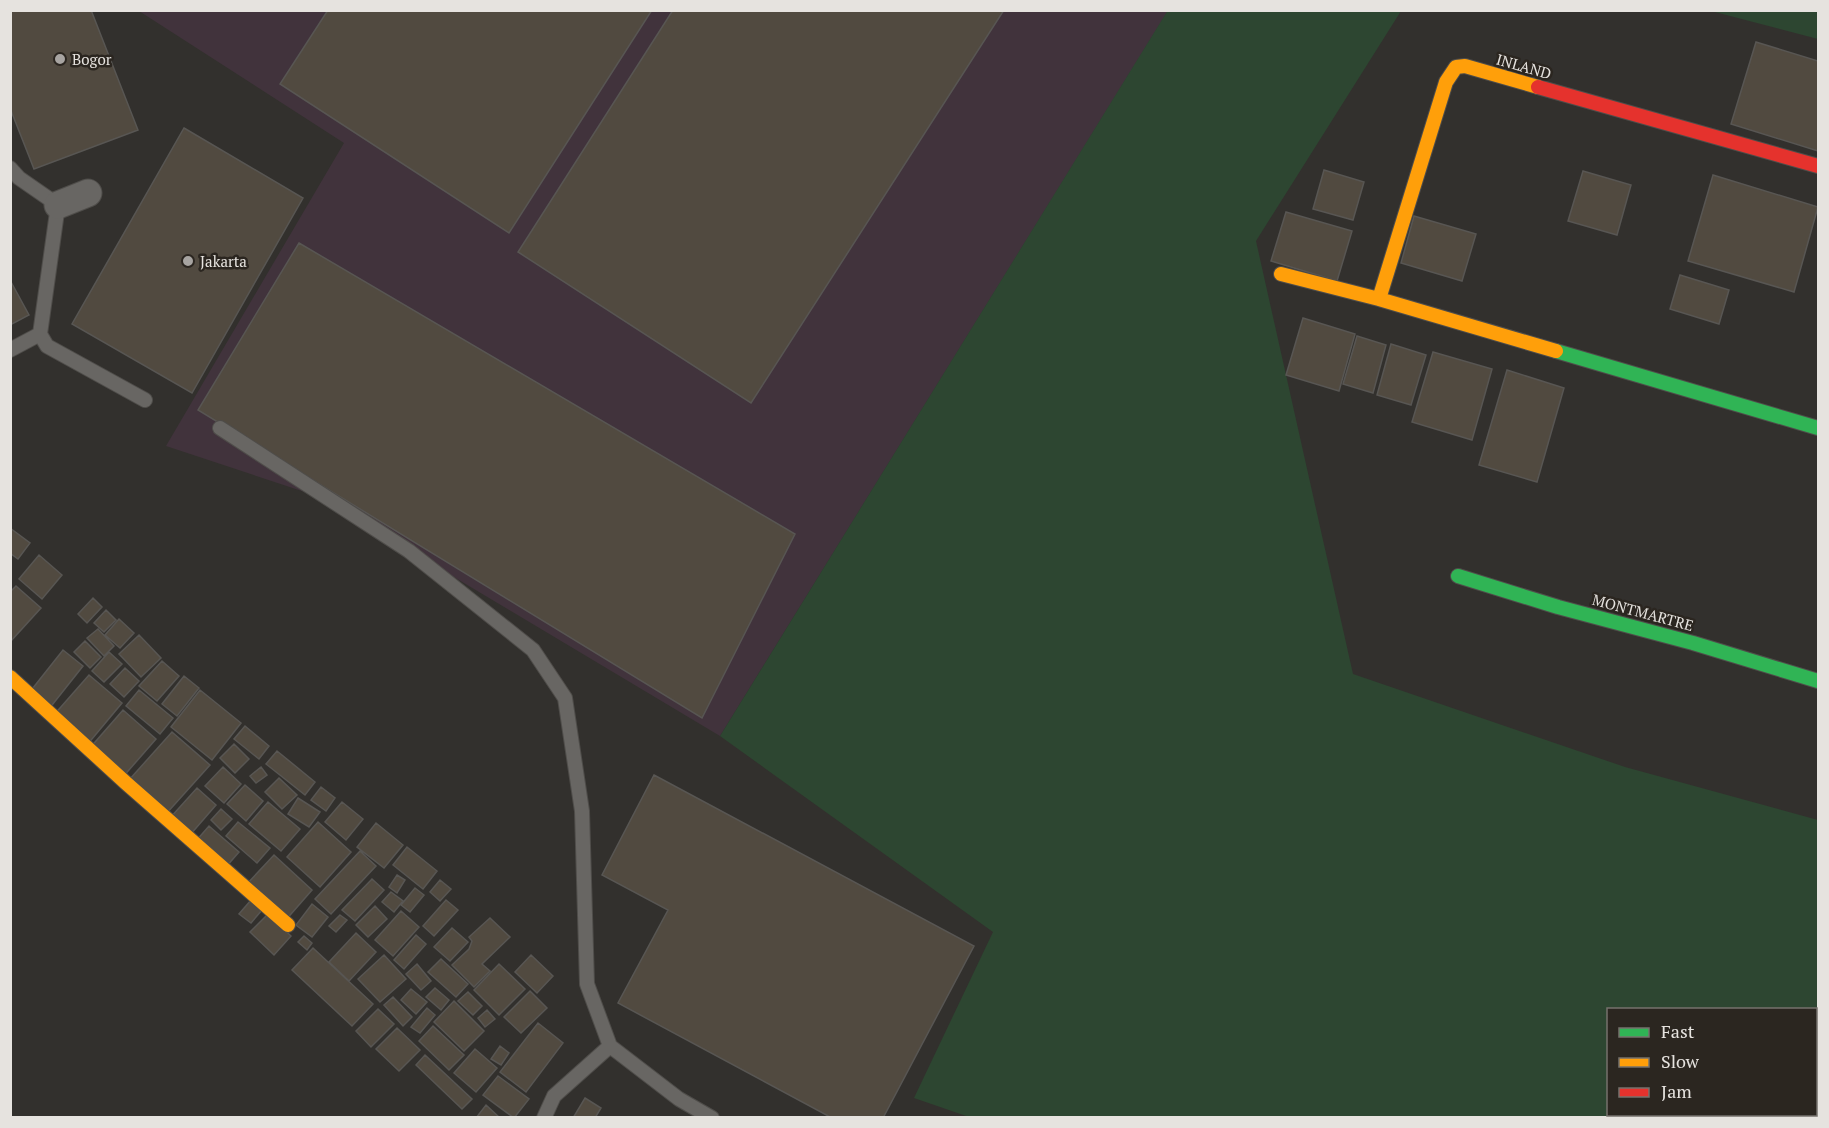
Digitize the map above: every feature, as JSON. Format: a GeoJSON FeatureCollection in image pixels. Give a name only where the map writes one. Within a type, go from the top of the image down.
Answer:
{"type":"FeatureCollection","features":[{"type":"Feature","properties":{"kind":"street","name":"INLAND"},"geometry":{"type":"LineString","coordinates":[[1378,299],[1446,82],[1456,67],[1465,66],[1818,166]]}},
{"type":"Feature","properties":{"kind":"street"},"geometry":{"type":"LineString","coordinates":[[58,205],[88,194]]}},
{"type":"Feature","properties":{"kind":"street"},"geometry":{"type":"LineString","coordinates":[[1281,274],[1378,299],[1818,428]]}},
{"type":"Feature","properties":{"kind":"street","name":"MONTMARTRE"},"geometry":{"type":"LineString","coordinates":[[1458,576],[1818,681]]}},
{"type":"Feature","properties":{"kind":"street"},"geometry":{"type":"LineString","coordinates":[[10,677],[126,783],[288,925]]}},
{"type":"Feature","properties":{"kind":"lane"},"geometry":{"type":"LineString","coordinates":[[10,168],[58,205],[40,334],[47,346],[145,400]]}},
{"type":"Feature","properties":{"kind":"lane"},"geometry":{"type":"LineString","coordinates":[[10,350],[40,334]]}},
{"type":"Feature","properties":{"kind":"lane"},"geometry":{"type":"LineString","coordinates":[[220,428],[409,550],[533,650],[566,698],[582,811],[586,984],[610,1046],[679,1100],[712,1118]]}},
{"type":"Feature","properties":{"kind":"lane"},"geometry":{"type":"LineString","coordinates":[[544,1118],[554,1096],[610,1046]]}},
{"type":"Feature","properties":{"kind":"shaded area"},"geometry":{"type":"Polygon","coordinates":[[[139,11],[1168,11],[720,736],[320,497],[166,446],[344,143],[139,11]]]}},
{"type":"Feature","properties":{"kind":"green space"},"geometry":{"type":"Polygon","coordinates":[[[1168,10],[1401,11],[1256,241],[1353,674],[1625,767],[1818,820],[1818,1117],[972,1118],[914,1098],[993,932],[720,736],[1168,10]]]}},
{"type":"Feature","properties":{"kind":"green space"},"geometry":{"type":"Polygon","coordinates":[[[1711,11],[1818,11],[1818,39],[1711,11]]]}},
{"type":"Feature","properties":{"kind":"building","name":"Bogor"},"geometry":{"type":"Polygon","coordinates":[[[10,10],[91,10],[138,130],[34,169],[10,108],[10,10]]]}},
{"type":"Feature","properties":{"kind":"building"},"geometry":{"type":"Polygon","coordinates":[[[328,10],[652,10],[509,233],[280,84],[328,10]]]}},
{"type":"Feature","properties":{"kind":"building"},"geometry":{"type":"Polygon","coordinates":[[[673,10],[1004,10],[751,403],[518,252],[673,10]]]}},
{"type":"Feature","properties":{"kind":"building"},"geometry":{"type":"Polygon","coordinates":[[[1756,42],[1818,61],[1818,151],[1731,124],[1756,42]]]}},
{"type":"Feature","properties":{"kind":"building","name":"Jakarta"},"geometry":{"type":"Polygon","coordinates":[[[184,128],[303,198],[192,393],[72,324],[184,128]]]}},
{"type":"Feature","properties":{"kind":"building"},"geometry":{"type":"Polygon","coordinates":[[[1324,170],[1364,182],[1353,220],[1313,209],[1324,170]]]}},
{"type":"Feature","properties":{"kind":"building"},"geometry":{"type":"Polygon","coordinates":[[[1583,171],[1631,185],[1617,235],[1568,221],[1583,171]]]}},
{"type":"Feature","properties":{"kind":"building"},"geometry":{"type":"Polygon","coordinates":[[[1713,175],[1818,207],[1794,292],[1688,261],[1713,175]]]}},
{"type":"Feature","properties":{"kind":"building"},"geometry":{"type":"Polygon","coordinates":[[[1286,212],[1352,231],[1337,281],[1271,261],[1286,212]]]}},
{"type":"Feature","properties":{"kind":"building"},"geometry":{"type":"Polygon","coordinates":[[[1414,216],[1476,234],[1462,281],[1401,263],[1414,216]]]}},
{"type":"Feature","properties":{"kind":"building"},"geometry":{"type":"Polygon","coordinates":[[[299,243],[795,534],[702,718],[198,410],[299,243]]]}},
{"type":"Feature","properties":{"kind":"building"},"geometry":{"type":"Polygon","coordinates":[[[1680,275],[1729,290],[1719,324],[1670,309],[1680,275]]]}},
{"type":"Feature","properties":{"kind":"building"},"geometry":{"type":"Polygon","coordinates":[[[10,280],[29,315],[10,325],[10,280]]]}},
{"type":"Feature","properties":{"kind":"building"},"geometry":{"type":"Polygon","coordinates":[[[1303,318],[1355,334],[1339,391],[1286,375],[1303,318]]]}},
{"type":"Feature","properties":{"kind":"building"},"geometry":{"type":"Polygon","coordinates":[[[1357,336],[1386,345],[1373,393],[1343,384],[1357,336]]]}},
{"type":"Feature","properties":{"kind":"building"},"geometry":{"type":"Polygon","coordinates":[[[1391,344],[1426,355],[1411,405],[1377,395],[1391,344]]]}},
{"type":"Feature","properties":{"kind":"building"},"geometry":{"type":"Polygon","coordinates":[[[1433,352],[1492,369],[1472,440],[1412,422],[1433,352]]]}},
{"type":"Feature","properties":{"kind":"building"},"geometry":{"type":"Polygon","coordinates":[[[1507,370],[1564,388],[1537,482],[1479,465],[1507,370]]]}},
{"type":"Feature","properties":{"kind":"building"},"geometry":{"type":"Polygon","coordinates":[[[10,528],[30,543],[18,559],[10,553],[10,528]]]}},
{"type":"Feature","properties":{"kind":"building"},"geometry":{"type":"Polygon","coordinates":[[[39,555],[62,575],[42,599],[19,579],[39,555]]]}},
{"type":"Feature","properties":{"kind":"building"},"geometry":{"type":"Polygon","coordinates":[[[16,586],[41,608],[10,642],[10,592],[16,586]]]}},
{"type":"Feature","properties":{"kind":"building"},"geometry":{"type":"Polygon","coordinates":[[[93,598],[102,607],[87,623],[78,614],[93,598]]]}},
{"type":"Feature","properties":{"kind":"building"},"geometry":{"type":"Polygon","coordinates":[[[106,610],[116,620],[104,632],[94,623],[106,610]]]}},
{"type":"Feature","properties":{"kind":"building"},"geometry":{"type":"Polygon","coordinates":[[[119,619],[134,633],[120,648],[105,635],[119,619]]]}},
{"type":"Feature","properties":{"kind":"building"},"geometry":{"type":"Polygon","coordinates":[[[98,629],[114,646],[104,656],[87,638],[98,629]]]}},
{"type":"Feature","properties":{"kind":"building"},"geometry":{"type":"Polygon","coordinates":[[[139,635],[161,658],[141,677],[119,654],[139,635]]]}},
{"type":"Feature","properties":{"kind":"building"},"geometry":{"type":"Polygon","coordinates":[[[85,641],[101,657],[90,668],[74,652],[85,641]]]}},
{"type":"Feature","properties":{"kind":"building"},"geometry":{"type":"Polygon","coordinates":[[[63,650],[83,666],[49,709],[29,693],[63,650]]]}},
{"type":"Feature","properties":{"kind":"building"},"geometry":{"type":"Polygon","coordinates":[[[109,652],[122,664],[104,682],[92,671],[109,652]]]}},
{"type":"Feature","properties":{"kind":"building"},"geometry":{"type":"Polygon","coordinates":[[[162,661],[179,676],[157,701],[139,686],[162,661]]]}},
{"type":"Feature","properties":{"kind":"building"},"geometry":{"type":"Polygon","coordinates":[[[125,668],[139,681],[124,697],[110,684],[125,668]]]}},
{"type":"Feature","properties":{"kind":"building"},"geometry":{"type":"Polygon","coordinates":[[[89,675],[122,703],[87,745],[53,716],[89,675]]]}},
{"type":"Feature","properties":{"kind":"building"},"geometry":{"type":"Polygon","coordinates":[[[184,676],[199,688],[177,716],[162,704],[184,676]]]}},
{"type":"Feature","properties":{"kind":"building"},"geometry":{"type":"Polygon","coordinates":[[[139,690],[173,718],[160,734],[126,706],[139,690]]]}},
{"type":"Feature","properties":{"kind":"building"},"geometry":{"type":"Polygon","coordinates":[[[200,690],[241,723],[212,760],[171,727],[200,690]]]}},
{"type":"Feature","properties":{"kind":"building"},"geometry":{"type":"Polygon","coordinates":[[[123,710],[156,739],[122,778],[89,749],[123,710]]]}},
{"type":"Feature","properties":{"kind":"building"},"geometry":{"type":"Polygon","coordinates":[[[245,726],[269,746],[259,759],[234,739],[245,726]]]}},
{"type":"Feature","properties":{"kind":"building"},"geometry":{"type":"Polygon","coordinates":[[[172,732],[210,765],[166,814],[129,780],[172,732]]]}},
{"type":"Feature","properties":{"kind":"building"},"geometry":{"type":"Polygon","coordinates":[[[234,744],[249,759],[235,773],[220,758],[234,744]]]}},
{"type":"Feature","properties":{"kind":"building"},"geometry":{"type":"Polygon","coordinates":[[[277,751],[315,782],[305,795],[266,764],[277,751]]]}},
{"type":"Feature","properties":{"kind":"building"},"geometry":{"type":"Polygon","coordinates":[[[223,767],[241,784],[224,803],[205,786],[223,767]]]}},
{"type":"Feature","properties":{"kind":"building"},"geometry":{"type":"Polygon","coordinates":[[[261,767],[267,775],[256,783],[250,776],[261,767]]]}},
{"type":"Feature","properties":{"kind":"building"},"geometry":{"type":"Polygon","coordinates":[[[654,775],[974,946],[883,1118],[832,1118],[618,1003],[668,910],[602,875],[654,775]]]}},
{"type":"Feature","properties":{"kind":"building"},"geometry":{"type":"Polygon","coordinates":[[[279,778],[297,795],[282,809],[265,792],[279,778]]]}},
{"type":"Feature","properties":{"kind":"building"},"geometry":{"type":"Polygon","coordinates":[[[245,785],[263,801],[246,821],[227,804],[245,785]]]}},
{"type":"Feature","properties":{"kind":"building"},"geometry":{"type":"Polygon","coordinates":[[[321,787],[335,798],[326,811],[311,800],[321,787]]]}},
{"type":"Feature","properties":{"kind":"building"},"geometry":{"type":"Polygon","coordinates":[[[197,788],[216,805],[190,835],[170,818],[197,788]]]}},
{"type":"Feature","properties":{"kind":"building"},"geometry":{"type":"Polygon","coordinates":[[[298,798],[320,812],[309,827],[288,814],[298,798]]]}},
{"type":"Feature","properties":{"kind":"building"},"geometry":{"type":"Polygon","coordinates":[[[268,802],[300,829],[281,851],[249,824],[268,802]]]}},
{"type":"Feature","properties":{"kind":"building"},"geometry":{"type":"Polygon","coordinates":[[[342,802],[363,819],[346,840],[325,822],[342,802]]]}},
{"type":"Feature","properties":{"kind":"building"},"geometry":{"type":"Polygon","coordinates":[[[221,809],[232,819],[221,830],[211,820],[221,809]]]}},
{"type":"Feature","properties":{"kind":"building"},"geometry":{"type":"Polygon","coordinates":[[[238,822],[270,848],[257,863],[226,836],[238,822]]]}},
{"type":"Feature","properties":{"kind":"building"},"geometry":{"type":"Polygon","coordinates":[[[318,822],[351,852],[320,887],[287,857],[318,822]]]}},
{"type":"Feature","properties":{"kind":"building"},"geometry":{"type":"Polygon","coordinates":[[[376,823],[403,845],[384,868],[357,847],[376,823]]]}},
{"type":"Feature","properties":{"kind":"building"},"geometry":{"type":"Polygon","coordinates":[[[209,826],[239,852],[226,867],[196,841],[209,826]]]}},
{"type":"Feature","properties":{"kind":"building"},"geometry":{"type":"Polygon","coordinates":[[[407,847],[437,871],[423,889],[393,865],[407,847]]]}},
{"type":"Feature","properties":{"kind":"building"},"geometry":{"type":"Polygon","coordinates":[[[360,851],[376,866],[331,914],[315,899],[360,851]]]}},
{"type":"Feature","properties":{"kind":"building"},"geometry":{"type":"Polygon","coordinates":[[[274,855],[312,890],[285,921],[246,885],[274,855]]]}},
{"type":"Feature","properties":{"kind":"building"},"geometry":{"type":"Polygon","coordinates":[[[397,875],[405,880],[397,893],[389,887],[397,875]]]}},
{"type":"Feature","properties":{"kind":"building"},"geometry":{"type":"Polygon","coordinates":[[[372,879],[384,890],[355,921],[342,910],[372,879]]]}},
{"type":"Feature","properties":{"kind":"building"},"geometry":{"type":"Polygon","coordinates":[[[440,880],[451,889],[440,901],[430,892],[440,880]]]}},
{"type":"Feature","properties":{"kind":"building"},"geometry":{"type":"Polygon","coordinates":[[[415,888],[424,895],[410,912],[401,905],[415,888]]]}},
{"type":"Feature","properties":{"kind":"building"},"geometry":{"type":"Polygon","coordinates":[[[391,892],[403,901],[394,912],[382,902],[391,892]]]}},
{"type":"Feature","properties":{"kind":"building"},"geometry":{"type":"Polygon","coordinates":[[[251,900],[262,910],[251,923],[239,914],[251,900]]]}},
{"type":"Feature","properties":{"kind":"building"},"geometry":{"type":"Polygon","coordinates":[[[446,900],[458,910],[434,936],[423,926],[446,900]]]}},
{"type":"Feature","properties":{"kind":"building"},"geometry":{"type":"Polygon","coordinates":[[[312,904],[328,917],[312,937],[296,925],[312,904]]]}},
{"type":"Feature","properties":{"kind":"building"},"geometry":{"type":"Polygon","coordinates":[[[375,906],[387,919],[368,937],[356,925],[375,906]]]}},
{"type":"Feature","properties":{"kind":"building"},"geometry":{"type":"Polygon","coordinates":[[[401,911],[419,927],[393,956],[375,940],[401,911]]]}},
{"type":"Feature","properties":{"kind":"building"},"geometry":{"type":"Polygon","coordinates":[[[268,914],[291,936],[274,955],[250,932],[268,914]]]}},
{"type":"Feature","properties":{"kind":"building"},"geometry":{"type":"Polygon","coordinates":[[[340,915],[347,920],[336,932],[329,926],[340,915]]]}},
{"type":"Feature","properties":{"kind":"building"},"geometry":{"type":"Polygon","coordinates":[[[490,918],[510,937],[482,964],[490,971],[474,987],[452,965],[469,949],[472,941],[469,937],[490,918]]]}},
{"type":"Feature","properties":{"kind":"building"},"geometry":{"type":"Polygon","coordinates":[[[452,928],[468,942],[450,961],[434,947],[452,928]]]}},
{"type":"Feature","properties":{"kind":"building"},"geometry":{"type":"Polygon","coordinates":[[[356,933],[376,952],[349,981],[329,962],[356,933]]]}},
{"type":"Feature","properties":{"kind":"building"},"geometry":{"type":"Polygon","coordinates":[[[416,935],[426,944],[404,969],[394,960],[416,935]]]}},
{"type":"Feature","properties":{"kind":"building"},"geometry":{"type":"Polygon","coordinates":[[[304,936],[312,943],[307,950],[298,942],[304,936]]]}},
{"type":"Feature","properties":{"kind":"building"},"geometry":{"type":"Polygon","coordinates":[[[313,948],[373,1004],[352,1026],[292,970],[313,948]]]}},
{"type":"Feature","properties":{"kind":"building"},"geometry":{"type":"Polygon","coordinates":[[[384,955],[406,979],[380,1002],[358,979],[384,955]]]}},
{"type":"Feature","properties":{"kind":"building"},"geometry":{"type":"Polygon","coordinates":[[[531,955],[553,976],[537,993],[515,972],[531,955]]]}},
{"type":"Feature","properties":{"kind":"building"},"geometry":{"type":"Polygon","coordinates":[[[441,959],[468,984],[456,997],[428,972],[441,959]]]}},
{"type":"Feature","properties":{"kind":"building"},"geometry":{"type":"Polygon","coordinates":[[[417,964],[431,981],[421,990],[406,974],[417,964]]]}},
{"type":"Feature","properties":{"kind":"building"},"geometry":{"type":"Polygon","coordinates":[[[499,964],[525,989],[499,1015],[474,990],[499,964]]]}},
{"type":"Feature","properties":{"kind":"building"},"geometry":{"type":"Polygon","coordinates":[[[435,988],[449,1000],[441,1010],[426,997],[435,988]]]}},
{"type":"Feature","properties":{"kind":"building"},"geometry":{"type":"Polygon","coordinates":[[[411,989],[427,1002],[416,1014],[401,1000],[411,989]]]}},
{"type":"Feature","properties":{"kind":"building"},"geometry":{"type":"Polygon","coordinates":[[[530,991],[547,1008],[521,1033],[504,1017],[530,991]]]}},
{"type":"Feature","properties":{"kind":"building"},"geometry":{"type":"Polygon","coordinates":[[[468,992],[482,1006],[473,1015],[458,1001],[468,992]]]}},
{"type":"Feature","properties":{"kind":"building"},"geometry":{"type":"Polygon","coordinates":[[[393,997],[412,1017],[403,1026],[384,1005],[393,997]]]}},
{"type":"Feature","properties":{"kind":"building"},"geometry":{"type":"Polygon","coordinates":[[[454,1001],[484,1031],[464,1051],[434,1022],[454,1001]]]}},
{"type":"Feature","properties":{"kind":"building"},"geometry":{"type":"Polygon","coordinates":[[[427,1008],[435,1015],[420,1033],[411,1027],[427,1008]]]}},
{"type":"Feature","properties":{"kind":"building"},"geometry":{"type":"Polygon","coordinates":[[[378,1009],[394,1024],[371,1047],[356,1031],[378,1009]]]}},
{"type":"Feature","properties":{"kind":"building"},"geometry":{"type":"Polygon","coordinates":[[[487,1010],[495,1019],[485,1027],[478,1018],[487,1010]]]}},
{"type":"Feature","properties":{"kind":"building"},"geometry":{"type":"Polygon","coordinates":[[[538,1023],[563,1043],[526,1092],[500,1072],[538,1023]]]}},
{"type":"Feature","properties":{"kind":"building"},"geometry":{"type":"Polygon","coordinates":[[[433,1026],[464,1055],[449,1070],[419,1041],[433,1026]]]}},
{"type":"Feature","properties":{"kind":"building"},"geometry":{"type":"Polygon","coordinates":[[[397,1028],[420,1050],[399,1071],[376,1049],[397,1028]]]}},
{"type":"Feature","properties":{"kind":"building"},"geometry":{"type":"Polygon","coordinates":[[[500,1046],[509,1053],[501,1065],[491,1059],[500,1046]]]}},
{"type":"Feature","properties":{"kind":"building"},"geometry":{"type":"Polygon","coordinates":[[[475,1049],[497,1068],[476,1092],[454,1073],[475,1049]]]}},
{"type":"Feature","properties":{"kind":"building"},"geometry":{"type":"Polygon","coordinates":[[[425,1055],[472,1099],[462,1109],[416,1065],[425,1055]]]}},
{"type":"Feature","properties":{"kind":"building"},"geometry":{"type":"Polygon","coordinates":[[[498,1076],[529,1099],[514,1118],[483,1095],[498,1076]]]}},
{"type":"Feature","properties":{"kind":"building"},"geometry":{"type":"Polygon","coordinates":[[[585,1098],[601,1108],[595,1118],[573,1118],[585,1098]]]}},
{"type":"Feature","properties":{"kind":"building"},"geometry":{"type":"Polygon","coordinates":[[[486,1105],[500,1118],[476,1118],[486,1105]]]}},
{"type":"Feature","properties":{"kind":"traffic: fast"},"geometry":{"type":"LineString","coordinates":[[1556,351],[1818,428]]}},
{"type":"Feature","properties":{"kind":"traffic: fast"},"geometry":{"type":"LineString","coordinates":[[1458,576],[1818,681]]}},
{"type":"Feature","properties":{"kind":"traffic: slow"},"geometry":{"type":"LineString","coordinates":[[1379,299],[1446,82],[1456,67],[1465,66],[1538,87]]}},
{"type":"Feature","properties":{"kind":"traffic: slow"},"geometry":{"type":"LineString","coordinates":[[1281,274],[1379,299],[1556,351]]}},
{"type":"Feature","properties":{"kind":"traffic: slow"},"geometry":{"type":"LineString","coordinates":[[10,677],[126,783],[288,925]]}},
{"type":"Feature","properties":{"kind":"traffic: jam"},"geometry":{"type":"LineString","coordinates":[[1538,87],[1818,166]]}},
{"type":"Feature","properties":{"kind":"place","name":"Bogor"},"geometry":{"type":"Point","coordinates":[60,59]}},
{"type":"Feature","properties":{"kind":"place","name":"Jakarta"},"geometry":{"type":"Point","coordinates":[188,261]}}]}
